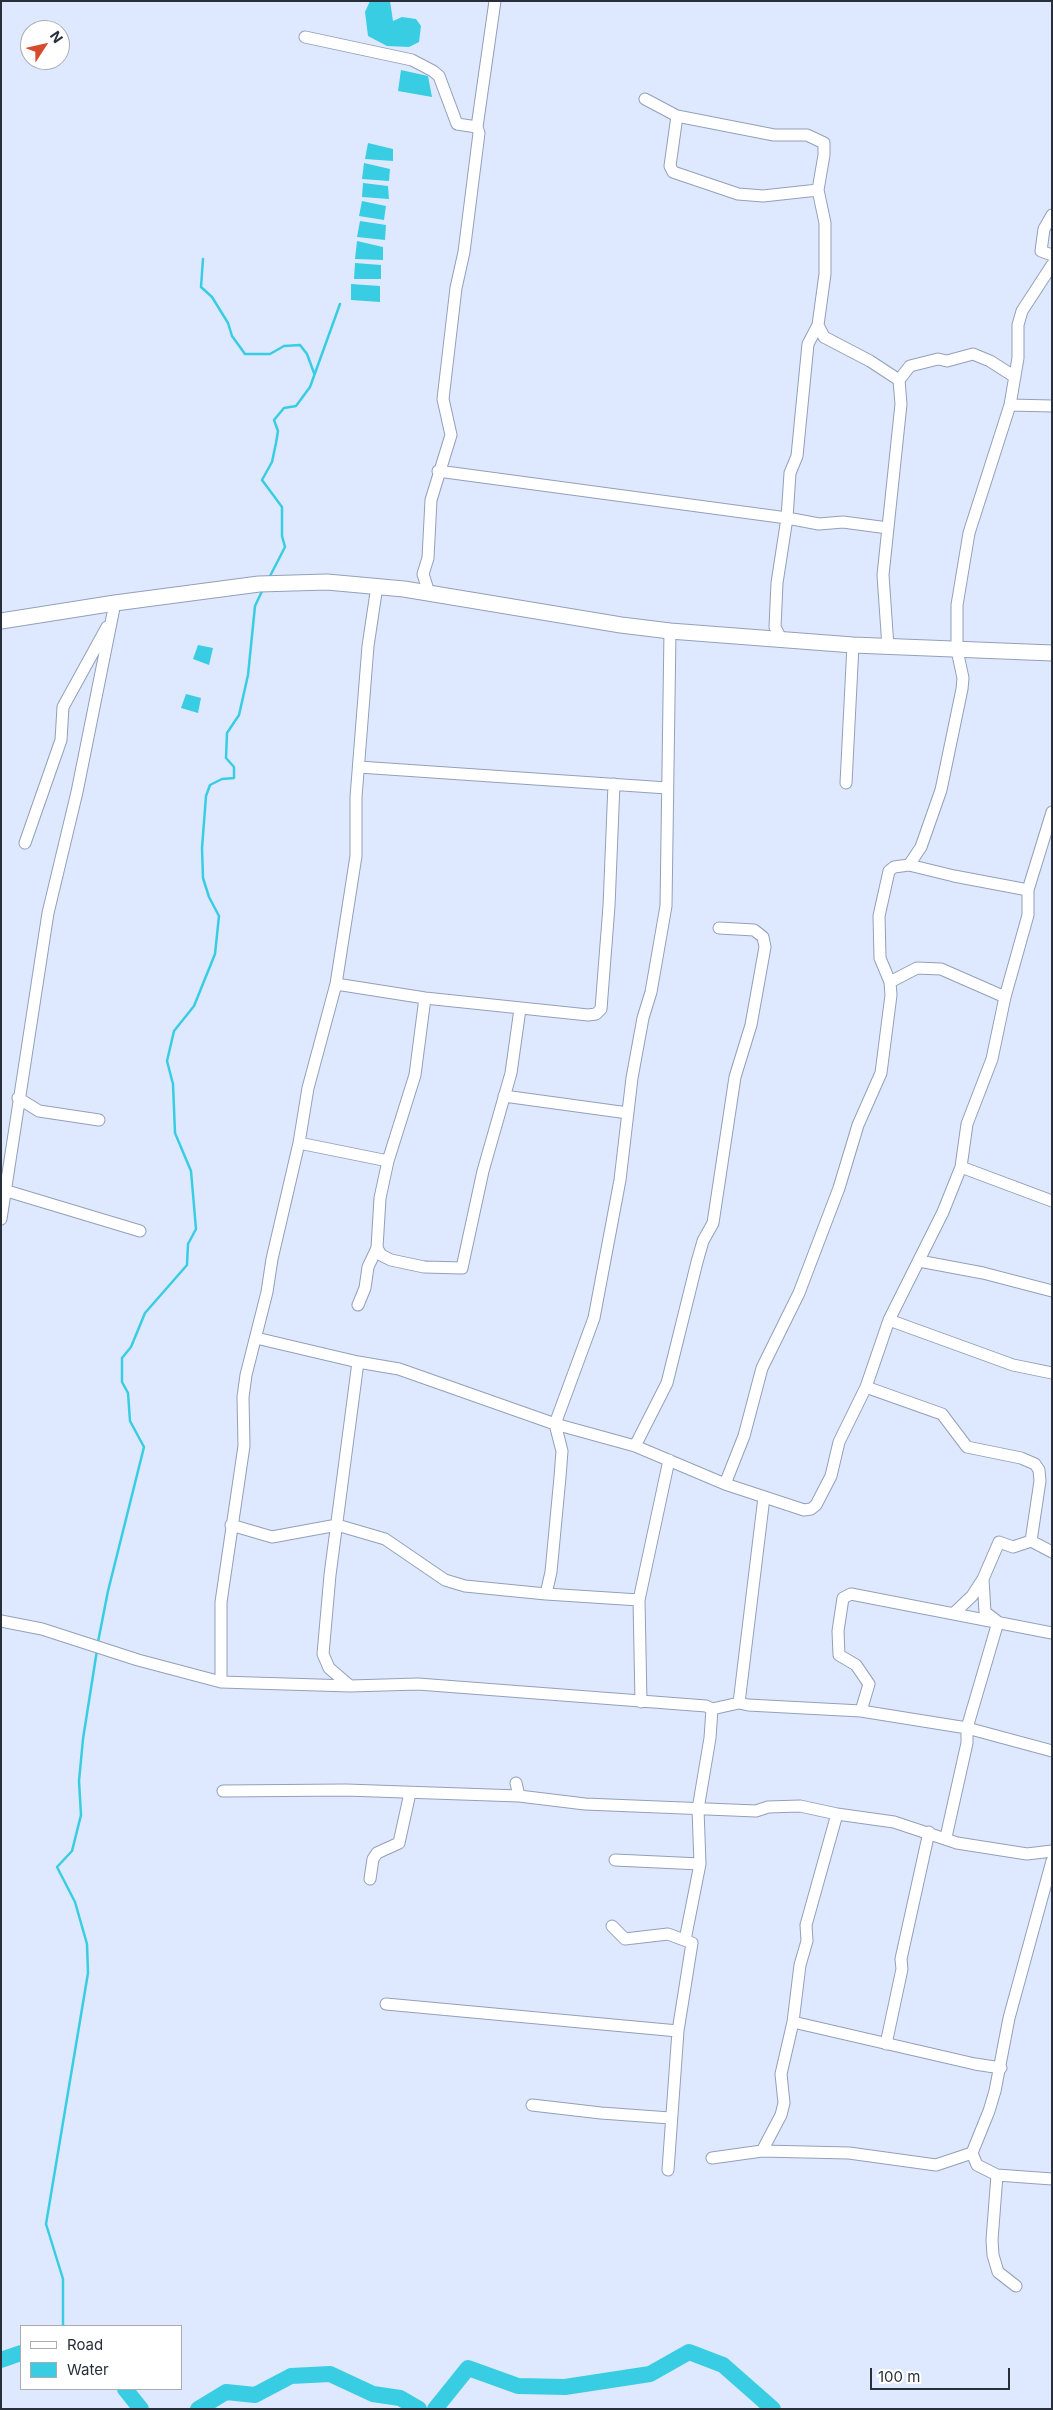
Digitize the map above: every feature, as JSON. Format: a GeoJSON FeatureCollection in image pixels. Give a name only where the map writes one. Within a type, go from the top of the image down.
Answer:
{"type":"FeatureCollection","features":[{"type":"Feature","properties":{"kind":"main road"},"geometry":{"type":"LineString","coordinates":[[1,621],[115,603],[259,584],[297,582],[404,589],[670,631],[853,645],[1052,653]]}},
{"type":"Feature","properties":{"kind":"street"},"geometry":{"type":"LineString","coordinates":[[404,589],[423,574],[428,558],[431,500],[438,471],[451,435],[443,399],[456,288],[464,252],[479,132],[476,127],[495,1]]}},
{"type":"Feature","properties":{"kind":"street"},"geometry":{"type":"LineString","coordinates":[[305,37],[412,60],[433,71],[439,76],[458,124],[476,127]]}},
{"type":"Feature","properties":{"kind":"street"},"geometry":{"type":"LineString","coordinates":[[645,99],[678,116],[774,135],[806,135],[824,144],[824,156],[818,190],[825,223],[825,274],[818,325],[808,344],[797,456],[790,473],[787,518],[777,583],[776,627],[781,639]]}},
{"type":"Feature","properties":{"kind":"street"},"geometry":{"type":"LineString","coordinates":[[678,116],[670,166],[672,172],[738,194],[763,196],[818,190]]}},
{"type":"Feature","properties":{"kind":"street"},"geometry":{"type":"LineString","coordinates":[[1052,215],[1044,229],[1042,251],[1052,255]]}},
{"type":"Feature","properties":{"kind":"street"},"geometry":{"type":"LineString","coordinates":[[909,865],[921,847],[941,790],[962,689],[963,678],[957,650],[957,605],[969,533],[1010,405],[1015,378],[1018,324],[1022,311],[1052,265]]}},
{"type":"Feature","properties":{"kind":"street"},"geometry":{"type":"LineString","coordinates":[[818,325],[824,337],[870,361],[899,380]]}},
{"type":"Feature","properties":{"kind":"street"},"geometry":{"type":"LineString","coordinates":[[888,647],[883,575],[901,404],[899,380],[910,366],[938,359],[947,361],[973,354],[990,361],[1015,378]]}},
{"type":"Feature","properties":{"kind":"street"},"geometry":{"type":"LineString","coordinates":[[1010,405],[1052,406]]}},
{"type":"Feature","properties":{"kind":"street"},"geometry":{"type":"LineString","coordinates":[[438,471],[787,518],[819,524],[843,522],[888,528]]}},
{"type":"Feature","properties":{"kind":"street"},"geometry":{"type":"LineString","coordinates":[[423,574],[429,593]]}},
{"type":"Feature","properties":{"kind":"street"},"geometry":{"type":"LineString","coordinates":[[221,1682],[221,1602],[244,1446],[246,1375],[256,1338],[308,1088],[336,984],[356,856],[356,796],[368,646],[377,586]]}},
{"type":"Feature","properties":{"kind":"street"},"geometry":{"type":"LineString","coordinates":[[1,1220],[7,1191],[18,1098],[48,913],[77,792],[115,603]]}},
{"type":"Feature","properties":{"kind":"street"},"geometry":{"type":"LineString","coordinates":[[25,843],[61,740],[63,707],[112,619]]}},
{"type":"Feature","properties":{"kind":"street"},"geometry":{"type":"LineString","coordinates":[[546,1594],[551,1572],[562,1451],[555,1424],[594,1318],[620,1180],[641,1027],[651,992],[666,906],[670,631]]}},
{"type":"Feature","properties":{"kind":"street"},"geometry":{"type":"LineString","coordinates":[[846,783],[853,645]]}},
{"type":"Feature","properties":{"kind":"street"},"geometry":{"type":"LineString","coordinates":[[359,767],[667,788]]}},
{"type":"Feature","properties":{"kind":"street"},"geometry":{"type":"LineString","coordinates":[[336,984],[425,998],[588,1015],[596,1014],[601,1009],[609,906],[614,784]]}},
{"type":"Feature","properties":{"kind":"street"},"geometry":{"type":"LineString","coordinates":[[256,1338],[358,1362],[399,1369],[555,1424],[635,1446],[725,1484],[764,1497],[804,1510],[816,1505],[831,1476],[839,1442],[866,1387],[889,1320],[943,1212],[961,1167],[967,1124],[992,1059],[1005,997],[1028,915],[1028,890],[1052,812]]}},
{"type":"Feature","properties":{"kind":"street"},"geometry":{"type":"LineString","coordinates":[[725,1484],[744,1436],[762,1368],[799,1293],[839,1188],[858,1124],[881,1073],[885,1055],[890,982],[880,958],[879,916],[889,871],[894,867],[909,865],[954,876],[1028,890]]}},
{"type":"Feature","properties":{"kind":"street"},"geometry":{"type":"LineString","coordinates":[[635,1446],[667,1383],[703,1241],[713,1223],[735,1077],[751,1025],[766,947],[763,937],[754,930],[719,928]]}},
{"type":"Feature","properties":{"kind":"street"},"geometry":{"type":"LineString","coordinates":[[890,982],[917,968],[941,970],[1005,997]]}},
{"type":"Feature","properties":{"kind":"street"},"geometry":{"type":"LineString","coordinates":[[358,1305],[365,1288],[368,1267],[377,1248],[380,1198],[388,1161],[415,1075],[425,998]]}},
{"type":"Feature","properties":{"kind":"street"},"geometry":{"type":"LineString","coordinates":[[377,1248],[381,1255],[391,1260],[424,1267],[462,1268],[483,1171],[511,1073],[520,1008]]}},
{"type":"Feature","properties":{"kind":"street"},"geometry":{"type":"LineString","coordinates":[[504,1096],[628,1113]]}},
{"type":"Feature","properties":{"kind":"street"},"geometry":{"type":"LineString","coordinates":[[18,1098],[39,1111],[99,1120]]}},
{"type":"Feature","properties":{"kind":"street"},"geometry":{"type":"LineString","coordinates":[[298,1143],[388,1161]]}},
{"type":"Feature","properties":{"kind":"street"},"geometry":{"type":"LineString","coordinates":[[961,1167],[1052,1201]]}},
{"type":"Feature","properties":{"kind":"street"},"geometry":{"type":"LineString","coordinates":[[7,1191],[140,1231]]}},
{"type":"Feature","properties":{"kind":"street"},"geometry":{"type":"LineString","coordinates":[[919,1260],[983,1273],[1052,1291]]}},
{"type":"Feature","properties":{"kind":"street"},"geometry":{"type":"LineString","coordinates":[[889,1320],[1013,1365],[1052,1373]]}},
{"type":"Feature","properties":{"kind":"street"},"geometry":{"type":"LineString","coordinates":[[350,1686],[329,1668],[323,1654],[358,1362]]}},
{"type":"Feature","properties":{"kind":"street"},"geometry":{"type":"LineString","coordinates":[[866,1387],[942,1414],[967,1447],[1021,1458],[1035,1464],[1040,1470],[1040,1481],[1031,1541]]}},
{"type":"Feature","properties":{"kind":"street"},"geometry":{"type":"LineString","coordinates":[[641,1702],[639,1600],[669,1460]]}},
{"type":"Feature","properties":{"kind":"street"},"geometry":{"type":"LineString","coordinates":[[739,1702],[764,1497]]}},
{"type":"Feature","properties":{"kind":"street"},"geometry":{"type":"LineString","coordinates":[[231,1526],[272,1536],[337,1525],[385,1539],[445,1580],[465,1586],[639,1600]]}},
{"type":"Feature","properties":{"kind":"street"},"geometry":{"type":"LineString","coordinates":[[953,1614],[972,1596],[983,1579],[999,1542],[1013,1547],[1031,1541],[1052,1552]]}},
{"type":"Feature","properties":{"kind":"street"},"geometry":{"type":"LineString","coordinates":[[983,1579],[985,1612],[998,1622]]}},
{"type":"Feature","properties":{"kind":"street"},"geometry":{"type":"LineString","coordinates":[[861,1711],[869,1684],[856,1665],[839,1655],[838,1631],[843,1598],[851,1594],[1052,1633]]}},
{"type":"Feature","properties":{"kind":"street"},"geometry":{"type":"LineString","coordinates":[[1,1622],[42,1629],[138,1660],[221,1682],[350,1686],[418,1684],[706,1706],[712,1709],[739,1702],[748,1705],[861,1711],[967,1728],[1052,1751]]}},
{"type":"Feature","properties":{"kind":"street"},"geometry":{"type":"LineString","coordinates":[[946,1837],[967,1744],[967,1728],[998,1622]]}},
{"type":"Feature","properties":{"kind":"street"},"geometry":{"type":"LineString","coordinates":[[685,1940],[700,1864],[698,1809],[710,1738],[712,1709]]}},
{"type":"Feature","properties":{"kind":"street"},"geometry":{"type":"LineString","coordinates":[[516,1783],[519,1796]]}},
{"type":"Feature","properties":{"kind":"street"},"geometry":{"type":"LineString","coordinates":[[223,1791],[346,1790],[519,1796],[585,1804],[756,1811],[768,1807],[800,1806],[837,1814],[894,1822],[946,1837],[958,1843],[1027,1854],[1052,1851]]}},
{"type":"Feature","properties":{"kind":"street"},"geometry":{"type":"LineString","coordinates":[[370,1879],[373,1860],[377,1853],[400,1843],[410,1793]]}},
{"type":"Feature","properties":{"kind":"street"},"geometry":{"type":"LineString","coordinates":[[762,2151],[781,2115],[784,2103],[781,2074],[793,2022],[800,1965],[807,1941],[806,1925],[837,1814]]}},
{"type":"Feature","properties":{"kind":"street"},"geometry":{"type":"LineString","coordinates":[[886,2044],[902,1969],[901,1960],[928,1832]]}},
{"type":"Feature","properties":{"kind":"street"},"geometry":{"type":"LineString","coordinates":[[615,1860],[700,1864]]}},
{"type":"Feature","properties":{"kind":"street"},"geometry":{"type":"LineString","coordinates":[[1052,1861],[1009,2018],[1001,2068],[989,2111],[972,2153],[977,2165],[997,2175],[1052,2179]]}},
{"type":"Feature","properties":{"kind":"street"},"geometry":{"type":"LineString","coordinates":[[612,1926],[625,1939],[668,1934],[692,1944],[678,2031],[670,2118],[668,2170]]}},
{"type":"Feature","properties":{"kind":"street"},"geometry":{"type":"LineString","coordinates":[[386,2004],[678,2031]]}},
{"type":"Feature","properties":{"kind":"street"},"geometry":{"type":"LineString","coordinates":[[793,2022],[1001,2068]]}},
{"type":"Feature","properties":{"kind":"street"},"geometry":{"type":"LineString","coordinates":[[532,2105],[670,2118]]}},
{"type":"Feature","properties":{"kind":"street"},"geometry":{"type":"LineString","coordinates":[[712,2158],[762,2151],[849,2152],[936,2165],[972,2153]]}},
{"type":"Feature","properties":{"kind":"street"},"geometry":{"type":"LineString","coordinates":[[997,2175],[992,2240],[993,2255],[998,2272],[1016,2286]]}},
{"type":"Feature","properties":{"kind":"water"},"geometry":{"type":"Polygon","coordinates":[[[370,1],[390,1],[393,21],[402,17],[416,19],[421,26],[419,42],[409,47],[387,46],[368,36],[365,12],[370,1]]]}},
{"type":"Feature","properties":{"kind":"water"},"geometry":{"type":"Polygon","coordinates":[[[401,70],[428,76],[432,97],[398,91],[401,70]]]}},
{"type":"Feature","properties":{"kind":"water"},"geometry":{"type":"Polygon","coordinates":[[[368,143],[393,149],[393,161],[365,159],[368,143]]]}},
{"type":"Feature","properties":{"kind":"water"},"geometry":{"type":"Polygon","coordinates":[[[364,163],[390,169],[389,181],[362,179],[364,163]]]}},
{"type":"Feature","properties":{"kind":"water"},"geometry":{"type":"Polygon","coordinates":[[[363,183],[388,186],[389,199],[362,197],[363,183]]]}},
{"type":"Feature","properties":{"kind":"water"},"geometry":{"type":"Polygon","coordinates":[[[362,201],[386,206],[384,220],[359,216],[362,201]]]}},
{"type":"Feature","properties":{"kind":"water"},"geometry":{"type":"Polygon","coordinates":[[[360,221],[386,225],[385,240],[357,237],[360,221]]]}},
{"type":"Feature","properties":{"kind":"water"},"geometry":{"type":"Polygon","coordinates":[[[357,241],[383,247],[383,260],[355,259],[357,241]]]}},
{"type":"Feature","properties":{"kind":"water"},"geometry":{"type":"Polygon","coordinates":[[[355,263],[381,265],[381,279],[354,279],[355,263]]]}},
{"type":"Feature","properties":{"kind":"water"},"geometry":{"type":"Polygon","coordinates":[[[351,284],[380,286],[380,302],[351,300],[351,284]]]}},
{"type":"Feature","properties":{"kind":"water"},"geometry":{"type":"Polygon","coordinates":[[[198,645],[213,648],[209,665],[193,659],[198,645]]]}},
{"type":"Feature","properties":{"kind":"water"},"geometry":{"type":"Polygon","coordinates":[[[186,694],[201,698],[198,713],[181,708],[186,694]]]}},
{"type":"Feature","properties":{"kind":"waterway"},"geometry":{"type":"LineString","coordinates":[[203,259],[201,287],[212,297],[228,323],[232,336],[245,354],[270,354],[284,346],[300,345],[307,354],[314,373]]}},
{"type":"Feature","properties":{"kind":"waterway"},"geometry":{"type":"LineString","coordinates":[[269,578],[285,547],[282,536],[282,507],[262,480],[272,462],[276,443],[278,431],[274,420],[284,408],[296,406],[310,387],[340,304]]}},
{"type":"Feature","properties":{"kind":"waterway"},"geometry":{"type":"LineString","coordinates":[[98,1642],[108,1591],[144,1447],[130,1421],[128,1393],[122,1382],[122,1358],[131,1347],[145,1313],[187,1265],[188,1244],[196,1229],[191,1171],[175,1133],[173,1084],[167,1061],[174,1031],[194,1006],[215,954],[219,916],[209,897],[203,878],[202,848],[206,796],[210,785],[222,779],[234,778],[234,767],[226,758],[227,733],[239,715],[248,675],[255,606],[263,589]]}},
{"type":"Feature","properties":{"kind":"waterway"},"geometry":{"type":"LineString","coordinates":[[63,2325],[63,2279],[46,2224],[88,1973],[87,1944],[75,1902],[57,1867],[72,1851],[81,1815],[79,1781],[83,1739],[97,1650]]}},
{"type":"Feature","properties":{"kind":"waterway"},"geometry":{"type":"LineString","coordinates":[[435,2409],[468,2368],[518,2386],[565,2387],[650,2374],[689,2352],[723,2365],[773,2409]]}},
{"type":"Feature","properties":{"kind":"waterway"},"geometry":{"type":"LineString","coordinates":[[1,2360],[20,2353]]}},
{"type":"Feature","properties":{"kind":"waterway"},"geometry":{"type":"LineString","coordinates":[[198,2409],[226,2392],[255,2395],[291,2376],[330,2374],[373,2394],[400,2398],[419,2409]]}},
{"type":"Feature","properties":{"kind":"waterway"},"geometry":{"type":"LineString","coordinates":[[126,2390],[141,2409]]}}]}
